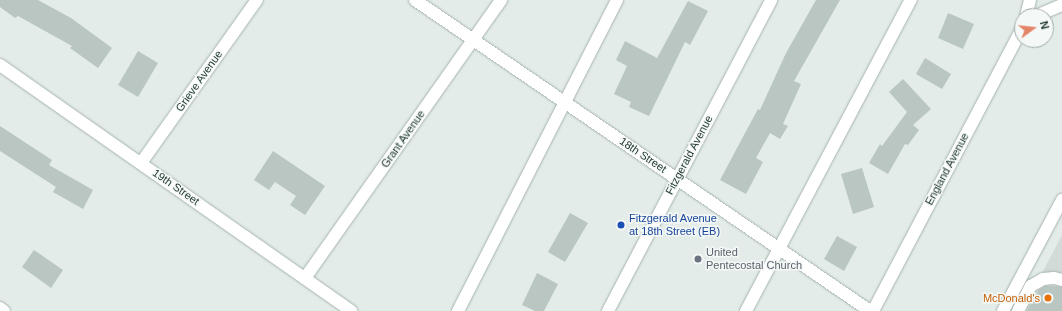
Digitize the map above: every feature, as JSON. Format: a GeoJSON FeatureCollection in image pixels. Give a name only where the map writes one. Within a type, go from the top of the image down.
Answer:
{"type":"FeatureCollection","features":[{"type":"Feature","properties":{"kind":"street","name":"Grieve Avenue"},"geometry":{"type":"LineString","coordinates":[[141,163],[257,0]]}},
{"type":"Feature","properties":{"kind":"street","name":"18th Street"},"geometry":{"type":"LineString","coordinates":[[415,0],[872,311]]}},
{"type":"Feature","properties":{"kind":"street","name":"Grant Avenue"},"geometry":{"type":"LineString","coordinates":[[305,278],[501,0]]}},
{"type":"Feature","properties":{"kind":"street"},"geometry":{"type":"LineString","coordinates":[[458,311],[563,101],[617,0]]}},
{"type":"Feature","properties":{"kind":"street","name":"Fitzgerald Avenue"},"geometry":{"type":"LineString","coordinates":[[608,311],[676,178],[771,0]]}},
{"type":"Feature","properties":{"kind":"street"},"geometry":{"type":"LineString","coordinates":[[746,311],[911,0]]}},
{"type":"Feature","properties":{"kind":"street","name":"England Avenue"},"geometry":{"type":"LineString","coordinates":[[872,311],[1014,43]]}},
{"type":"Feature","properties":{"kind":"street","name":"19th Street"},"geometry":{"type":"LineString","coordinates":[[0,65],[351,311]]}},
{"type":"Feature","properties":{"kind":"street"},"geometry":{"type":"LineString","coordinates":[[1003,311],[1062,200]]}},
{"type":"Feature","properties":{"kind":"street"},"geometry":{"type":"LineString","coordinates":[[1018,311],[1031,286],[1043,280],[1054,278],[1062,280]]}},
{"type":"Feature","properties":{"kind":"street"},"geometry":{"type":"LineString","coordinates":[[0,308],[4,311]]}},
{"type":"Feature","properties":{"kind":"shaded area"},"geometry":{"type":"Polygon","coordinates":[[[1062,235],[1062,311],[1022,311],[1062,235]]]}},
{"type":"Feature","properties":{"kind":"building"},"geometry":{"type":"Polygon","coordinates":[[[0,0],[38,0],[71,18],[112,48],[98,68],[70,48],[72,46],[18,16],[15,18],[0,7],[0,0]]]}},
{"type":"Feature","properties":{"kind":"building"},"geometry":{"type":"Polygon","coordinates":[[[816,0],[840,0],[794,81],[801,84],[783,124],[788,126],[780,139],[770,133],[756,158],[763,162],[746,194],[720,180],[758,109],[760,110],[786,53],[816,0]]]}},
{"type":"Feature","properties":{"kind":"building"},"geometry":{"type":"Polygon","coordinates":[[[688,1],[708,11],[690,45],[685,42],[649,116],[629,107],[631,102],[614,94],[627,66],[616,60],[625,41],[657,58],[688,1]]]}},
{"type":"Feature","properties":{"kind":"building"},"geometry":{"type":"Polygon","coordinates":[[[948,13],[974,24],[963,49],[938,38],[948,13]]]}},
{"type":"Feature","properties":{"kind":"building"},"geometry":{"type":"Polygon","coordinates":[[[138,51],[158,63],[138,97],[118,85],[138,51]]]}},
{"type":"Feature","properties":{"kind":"building"},"geometry":{"type":"Polygon","coordinates":[[[925,58],[951,74],[942,89],[916,74],[925,58]]]}},
{"type":"Feature","properties":{"kind":"building"},"geometry":{"type":"Polygon","coordinates":[[[903,79],[931,109],[913,125],[919,130],[908,145],[905,144],[888,174],[869,163],[880,144],[882,146],[907,112],[889,92],[903,79]]]}},
{"type":"Feature","properties":{"kind":"building"},"geometry":{"type":"Polygon","coordinates":[[[0,126],[52,160],[49,165],[93,190],[83,209],[53,192],[56,187],[0,151],[0,126]]]}},
{"type":"Feature","properties":{"kind":"building"},"geometry":{"type":"Polygon","coordinates":[[[273,151],[325,186],[305,215],[290,205],[296,196],[275,182],[269,190],[254,180],[273,151]]]}},
{"type":"Feature","properties":{"kind":"building"},"geometry":{"type":"Polygon","coordinates":[[[862,168],[874,207],[853,214],[841,174],[862,168]]]}},
{"type":"Feature","properties":{"kind":"building"},"geometry":{"type":"Polygon","coordinates":[[[570,213],[588,223],[565,262],[548,252],[570,213]]]}},
{"type":"Feature","properties":{"kind":"building"},"geometry":{"type":"Polygon","coordinates":[[[837,236],[857,247],[844,271],[824,259],[837,236]]]}},
{"type":"Feature","properties":{"kind":"building"},"geometry":{"type":"Polygon","coordinates":[[[34,250],[63,270],[51,288],[22,267],[34,250]]]}},
{"type":"Feature","properties":{"kind":"building"},"geometry":{"type":"Polygon","coordinates":[[[537,273],[558,284],[544,311],[535,311],[522,305],[537,273]]]}},
{"type":"Feature","properties":{"kind":"building","name":"McDonald's"},"geometry":{"type":"Polygon","coordinates":[[[1045,286],[1062,287],[1062,311],[1027,311],[1039,290],[1045,286]]]}},
{"type":"Feature","properties":{"kind":"place","name":"Fitzgerald Avenue at 18th Street (EB)"},"geometry":{"type":"Point","coordinates":[621,225]}},
{"type":"Feature","properties":{"kind":"place","name":"United Pentecostal Church"},"geometry":{"type":"Point","coordinates":[698,259]}},
{"type":"Feature","properties":{"kind":"place","name":"McDonald's"},"geometry":{"type":"Point","coordinates":[1048,298]}}]}
